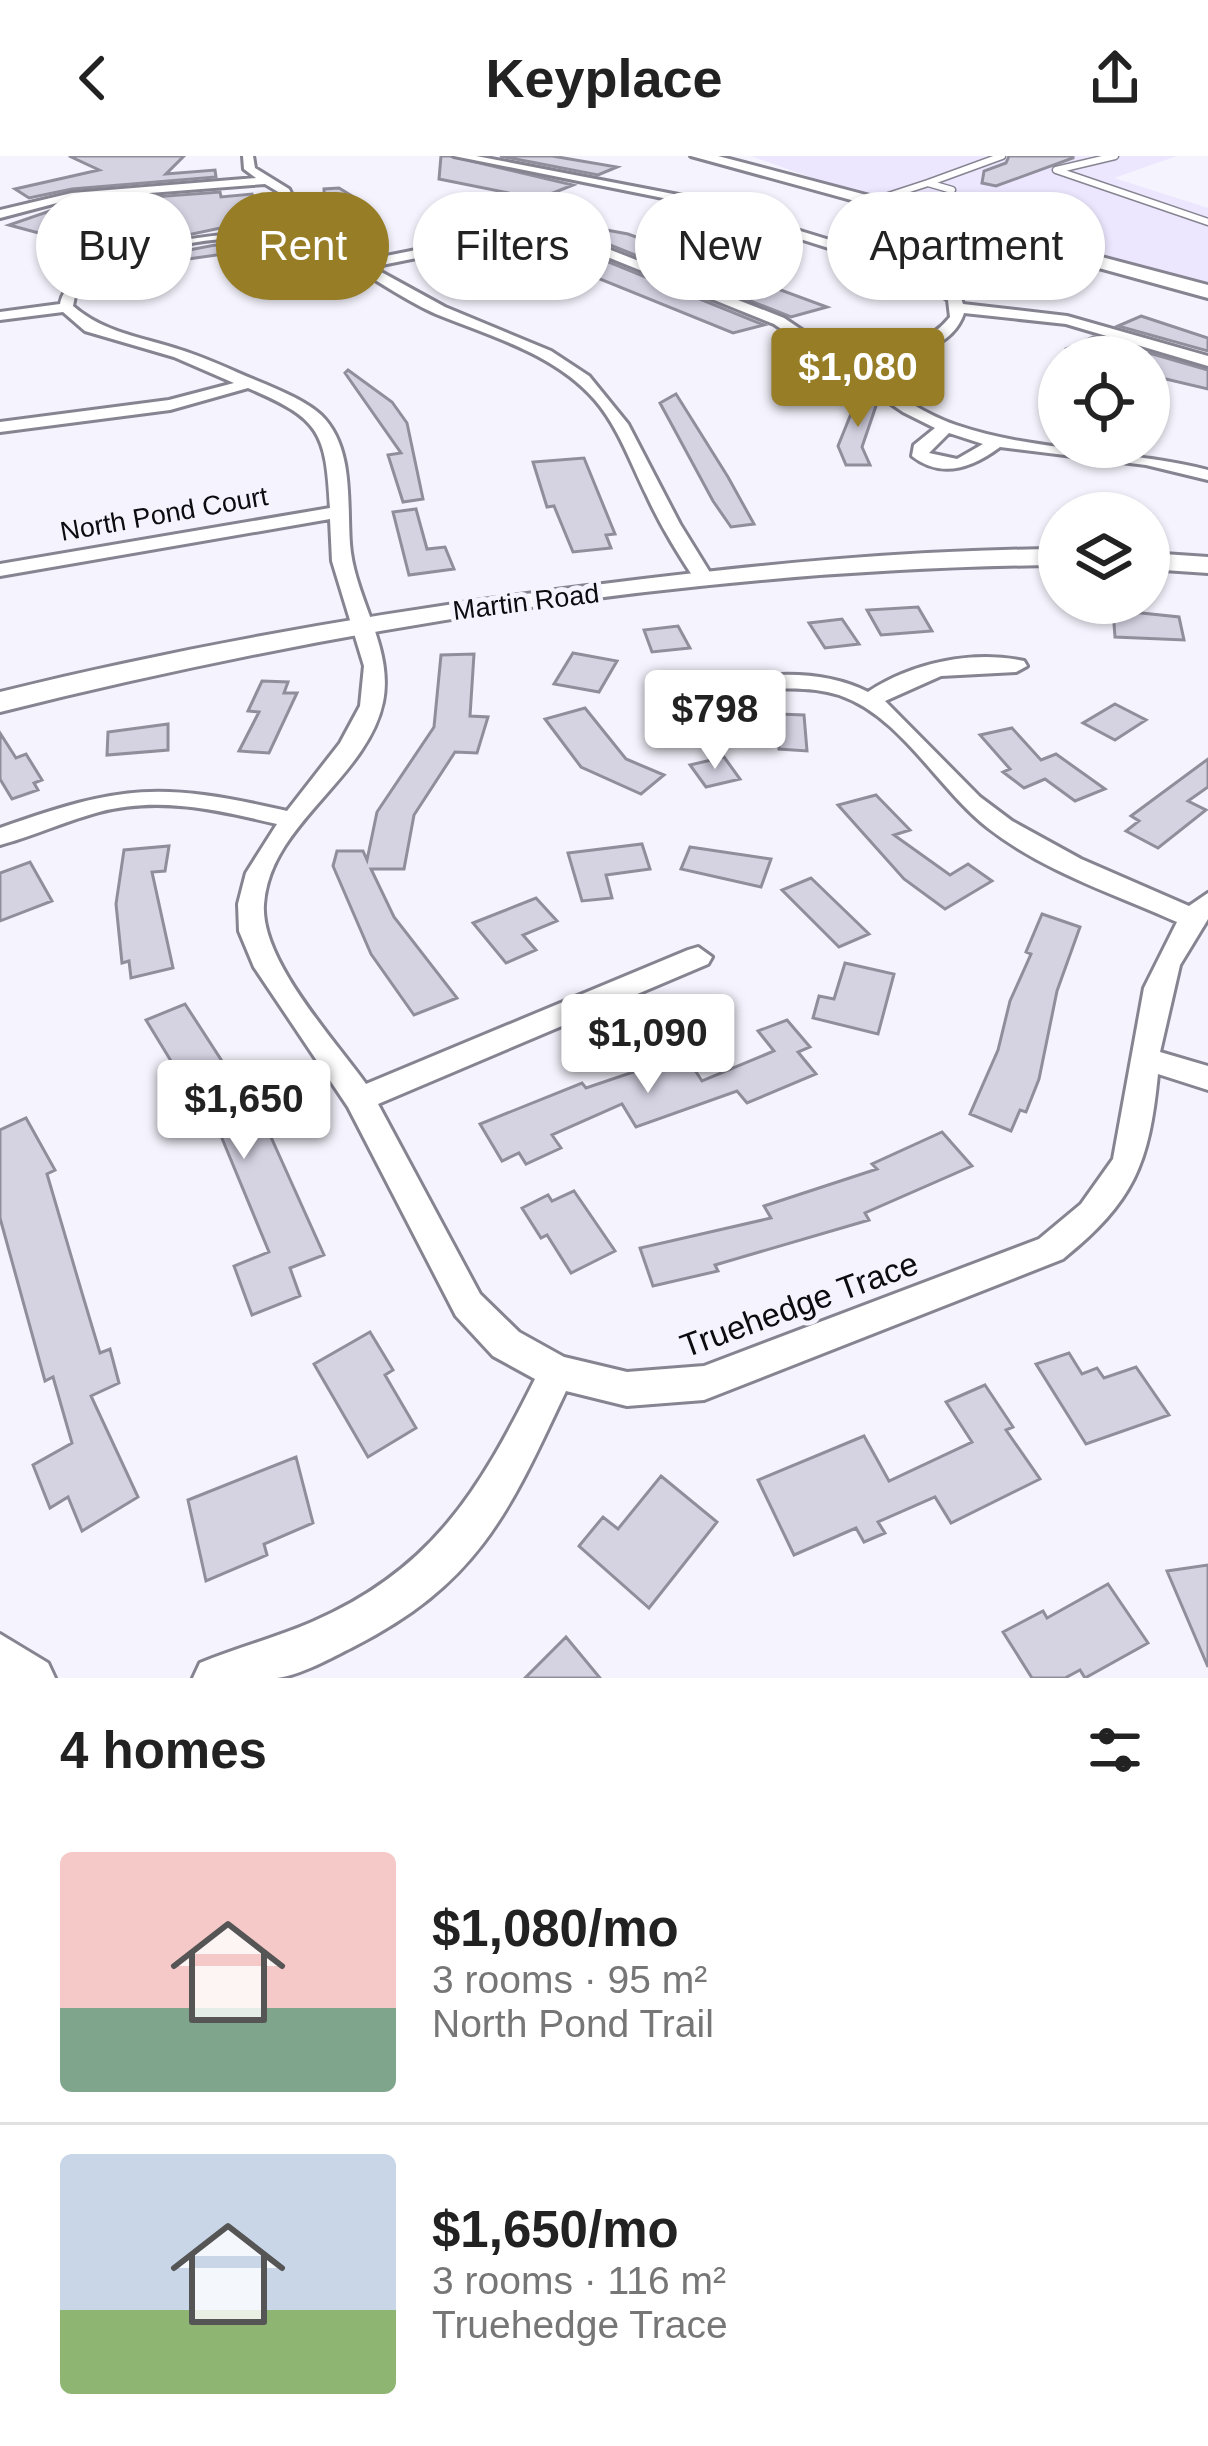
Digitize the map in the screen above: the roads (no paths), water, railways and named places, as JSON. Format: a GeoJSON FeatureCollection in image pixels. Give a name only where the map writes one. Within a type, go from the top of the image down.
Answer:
{"type":"FeatureCollection","features":[{"type":"Feature","properties":{"kind":"main road"},"geometry":{"type":"LineString","coordinates":[[699,156],[834,192]]}},
{"type":"Feature","properties":{"kind":"main road"},"geometry":{"type":"LineString","coordinates":[[740,156],[766,173]]}},
{"type":"Feature","properties":{"kind":"main road"},"geometry":{"type":"LineString","coordinates":[[1105,262],[1203,287]]}},
{"type":"Feature","properties":{"kind":"street"},"geometry":{"type":"LineString","coordinates":[[248,156],[250,169],[285,192]]}},
{"type":"Feature","properties":{"kind":"street"},"geometry":{"type":"LineString","coordinates":[[459,156],[614,182],[706,206],[916,271],[946,287],[958,308],[952,327],[932,342],[843,361]]}},
{"type":"Feature","properties":{"kind":"street"},"geometry":{"type":"LineString","coordinates":[[0,214],[91,193],[267,181]]}},
{"type":"Feature","properties":{"kind":"street"},"geometry":{"type":"LineString","coordinates":[[66,307],[68,295],[81,281],[131,255],[216,240]]}},
{"type":"Feature","properties":{"kind":"street"},"geometry":{"type":"LineString","coordinates":[[389,260],[481,241],[580,245],[756,310],[843,361],[909,410],[946,428],[996,442],[1146,460],[1208,475]]}},
{"type":"Feature","properties":{"kind":"street"},"geometry":{"type":"LineString","coordinates":[[389,283],[435,308],[520,341],[579,376],[622,427],[666,517],[704,579]]}},
{"type":"Feature","properties":{"kind":"street"},"geometry":{"type":"LineString","coordinates":[[0,316],[66,307],[90,328],[179,354],[250,383]]}},
{"type":"Feature","properties":{"kind":"street"},"geometry":{"type":"LineString","coordinates":[[958,308],[1067,320],[1208,361]]}},
{"type":"Feature","properties":{"kind":"street"},"geometry":{"type":"LineString","coordinates":[[0,427],[170,404],[250,383]]}},
{"type":"Feature","properties":{"kind":"street","name":"Truehedge Trace"},"geometry":{"type":"LineString","coordinates":[[250,383],[298,405],[327,430],[335,448],[342,561],[375,666],[370,706],[351,745],[259,873],[251,904],[253,931],[268,968],[360,1100],[468,1304],[506,1344],[557,1372],[627,1389],[704,1383],[1051,1250],[1098,1210],[1124,1171],[1136,1135],[1158,980],[1200,910]]}},
{"type":"Feature","properties":{"kind":"street"},"geometry":{"type":"LineString","coordinates":[[946,428],[920,449],[921,456],[950,466],[965,464],[996,442]]}},
{"type":"Feature","properties":{"kind":"street","name":"North Pond Court"},"geometry":{"type":"LineString","coordinates":[[0,570],[336,512]]}},
{"type":"Feature","properties":{"kind":"street","name":"Martin Road"},"geometry":{"type":"LineString","coordinates":[[0,702],[240,644],[363,622],[855,562],[1038,558]]}},
{"type":"Feature","properties":{"kind":"street"},"geometry":{"type":"LineString","coordinates":[[1170,562],[1208,565]]}},
{"type":"Feature","properties":{"kind":"street"},"geometry":{"type":"LineString","coordinates":[[872,700],[897,681],[931,669],[1016,666]]}},
{"type":"Feature","properties":{"kind":"street"},"geometry":{"type":"LineString","coordinates":[[686,704],[723,689],[788,681],[832,686],[872,700],[896,717],[958,790],[1000,825],[1056,857],[1200,910]]}},
{"type":"Feature","properties":{"kind":"street"},"geometry":{"type":"LineString","coordinates":[[0,837],[75,810],[140,796],[182,797],[293,820]]}},
{"type":"Feature","properties":{"kind":"street"},"geometry":{"type":"LineString","coordinates":[[360,1100],[698,957]]}},
{"type":"Feature","properties":{"kind":"street"},"geometry":{"type":"LineString","coordinates":[[1144,1059],[1208,1078]]}},
{"type":"Feature","properties":{"kind":"street"},"geometry":{"type":"LineString","coordinates":[[215,1678],[290,1655],[350,1629],[404,1594],[451,1552],[489,1506],[557,1372]]}},
{"type":"Feature","properties":{"kind":"street"},"geometry":{"type":"LineString","coordinates":[[0,1655],[33,1678]]}},
{"type":"Feature","properties":{"kind":"lane"},"geometry":{"type":"LineString","coordinates":[[907,192],[1002,156]]}},
{"type":"Feature","properties":{"kind":"lane"},"geometry":{"type":"LineString","coordinates":[[1115,156],[1056,170],[1208,222]]}},
{"type":"Feature","properties":{"kind":"lane"},"geometry":{"type":"LineString","coordinates":[[914,177],[952,190],[947,192]]}}]}
